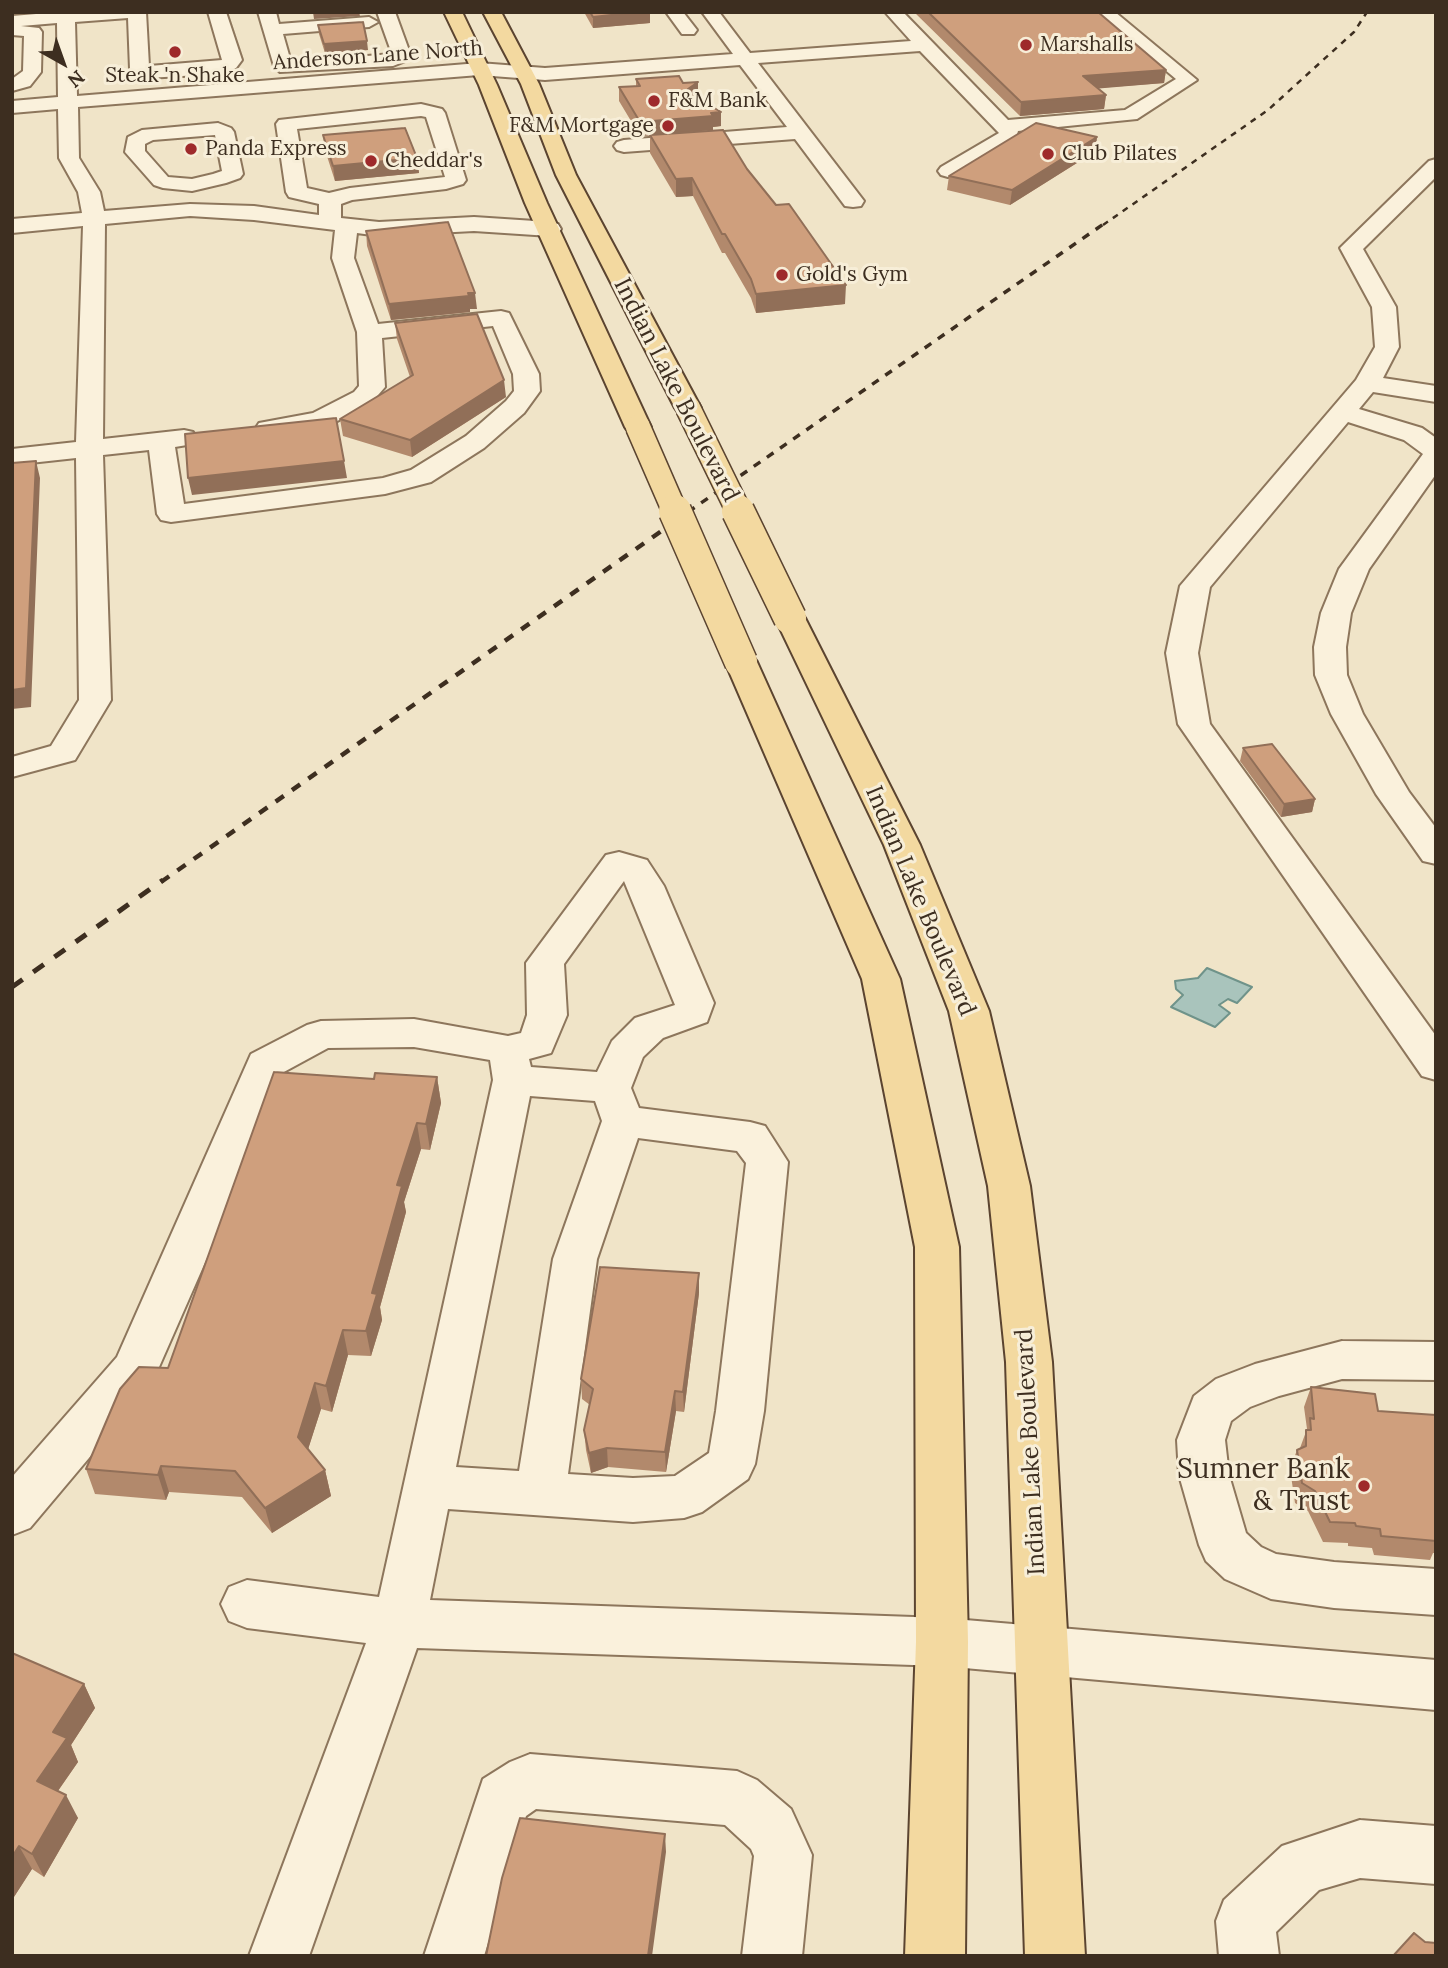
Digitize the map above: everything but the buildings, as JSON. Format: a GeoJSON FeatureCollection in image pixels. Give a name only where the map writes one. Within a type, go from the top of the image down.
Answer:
{"type":"FeatureCollection","features":[{"type":"Feature","properties":{"kind":"main road","name":"Indian Lake Boulevard"},"geometry":{"type":"LineString","coordinates":[[453,12],[881,979],[937,1247],[942,1642],[935,1956]]}},
{"type":"Feature","properties":{"kind":"main road","name":"Indian Lake Boulevard"},"geometry":{"type":"LineString","coordinates":[[492,12],[525,74],[566,175],[688,408],[902,845],[969,1011],[1009,1186],[1027,1348],[1055,1956]]}},
{"type":"Feature","properties":{"kind":"street"},"geometry":{"type":"LineString","coordinates":[[12,21],[136,12],[139,69],[147,72],[217,68],[229,64],[233,60],[217,12]]}},
{"type":"Feature","properties":{"kind":"street"},"geometry":{"type":"LineString","coordinates":[[269,19],[320,12]]}},
{"type":"Feature","properties":{"kind":"street"},"geometry":{"type":"LineString","coordinates":[[674,12],[688,30]]}},
{"type":"Feature","properties":{"kind":"street"},"geometry":{"type":"LineString","coordinates":[[710,12],[853,201]]}},
{"type":"Feature","properties":{"kind":"street"},"geometry":{"type":"LineString","coordinates":[[893,12],[1006,126],[1008,137],[948,171]]}},
{"type":"Feature","properties":{"kind":"street"},"geometry":{"type":"LineString","coordinates":[[1006,126],[1130,115],[1188,80],[1104,12]]}},
{"type":"Feature","properties":{"kind":"street"},"geometry":{"type":"LineString","coordinates":[[12,767],[63,753],[95,700],[89,449],[94,216],[89,192],[69,158],[66,17]]}},
{"type":"Feature","properties":{"kind":"street"},"geometry":{"type":"LineString","coordinates":[[387,17],[402,56],[380,61],[287,68],[283,66],[269,19],[387,17]]}},
{"type":"Feature","properties":{"kind":"street"},"geometry":{"type":"LineString","coordinates":[[12,30],[33,32],[32,69],[23,82],[12,85]]}},
{"type":"Feature","properties":{"kind":"street","name":"Anderson Lane North"},"geometry":{"type":"LineString","coordinates":[[12,124],[68,111],[925,45]]}},
{"type":"Feature","properties":{"kind":"street"},"geometry":{"type":"LineString","coordinates":[[12,71],[32,69]]}},
{"type":"Feature","properties":{"kind":"street","name":"Anderson Lane North"},"geometry":{"type":"LineString","coordinates":[[12,107],[68,111]]}},
{"type":"Feature","properties":{"kind":"street"},"geometry":{"type":"LineString","coordinates":[[421,110],[435,113],[456,180],[350,194],[330,200],[297,192],[286,124],[421,110]]}},
{"type":"Feature","properties":{"kind":"street"},"geometry":{"type":"LineString","coordinates":[[218,129],[224,132],[233,174],[192,185],[161,181],[135,152],[135,141],[149,134],[218,129]]}},
{"type":"Feature","properties":{"kind":"street"},"geometry":{"type":"LineString","coordinates":[[624,146],[802,132]]}},
{"type":"Feature","properties":{"kind":"street"},"geometry":{"type":"LineString","coordinates":[[1436,164],[1350,248],[1384,307],[1387,348],[1367,383],[1195,586],[1182,653],[1195,724],[1436,1066]]}},
{"type":"Feature","properties":{"kind":"street"},"geometry":{"type":"LineString","coordinates":[[191,210],[192,185]]}},
{"type":"Feature","properties":{"kind":"street"},"geometry":{"type":"LineString","coordinates":[[243,432],[290,427],[321,419],[363,397],[372,387],[369,332],[343,258],[339,225],[330,200]]}},
{"type":"Feature","properties":{"kind":"street"},"geometry":{"type":"LineString","coordinates":[[474,223],[536,203]]}},
{"type":"Feature","properties":{"kind":"street"},"geometry":{"type":"LineString","coordinates":[[12,226],[94,216],[191,210],[254,213],[379,229],[474,223],[550,229]]}},
{"type":"Feature","properties":{"kind":"street"},"geometry":{"type":"LineString","coordinates":[[161,441],[171,514],[385,486],[421,476],[475,442],[515,407],[527,391],[526,374],[501,318],[369,332]]}},
{"type":"Feature","properties":{"kind":"street"},"geometry":{"type":"LineString","coordinates":[[1367,383],[1436,394]]}},
{"type":"Feature","properties":{"kind":"street"},"geometry":{"type":"LineString","coordinates":[[1342,412],[1413,434],[1436,453],[1354,569],[1336,613],[1330,648],[1331,675],[1348,714],[1394,794],[1436,853]]}},
{"type":"Feature","properties":{"kind":"street"},"geometry":{"type":"LineString","coordinates":[[12,457],[202,436]]}},
{"type":"Feature","properties":{"kind":"street"},"geometry":{"type":"LineString","coordinates":[[279,1956],[399,1623],[510,1065],[537,1043],[547,1015],[545,963],[619,863],[634,868],[646,886],[695,1003],[693,1013],[649,1028],[626,1051],[617,1105],[575,1259],[540,1494]]}},
{"type":"Feature","properties":{"kind":"street"},"geometry":{"type":"LineString","coordinates":[[12,1513],[135,1369],[199,1226],[265,1063],[321,1035],[414,1033],[617,1105],[750,1138],[767,1162],[740,1411],[731,1464],[684,1497],[633,1500],[428,1486]]}},
{"type":"Feature","properties":{"kind":"street"},"geometry":{"type":"LineString","coordinates":[[1436,1361],[1342,1360],[1272,1378],[1233,1393],[1211,1410],[1200,1440],[1204,1475],[1224,1545],[1243,1563],[1271,1576],[1334,1586],[1436,1592]]}},
{"type":"Feature","properties":{"kind":"street"},"geometry":{"type":"LineString","coordinates":[[247,1604],[399,1623],[942,1642],[1436,1685]]}},
{"type":"Feature","properties":{"kind":"street"},"geometry":{"type":"LineString","coordinates":[[454,1956],[503,1798],[530,1781],[737,1799],[771,1829],[783,1855],[772,1956]]}},
{"type":"Feature","properties":{"kind":"street"},"geometry":{"type":"LineString","coordinates":[[1249,1956],[1245,1921],[1302,1866],[1360,1849],[1436,1855]]}},
{"type":"Feature","properties":{"kind":"water"},"geometry":{"type":"Polygon","coordinates":[[[1207,968],[1252,987],[1237,1003],[1228,999],[1219,1005],[1230,1013],[1215,1027],[1171,1007],[1183,995],[1176,989],[1175,981],[1198,978],[1207,968]]]}},
{"type":"Feature","properties":{"kind":"railway"},"geometry":{"type":"LineString","coordinates":[[1103,225],[1268,110],[1354,32],[1367,12]]}},
{"type":"Feature","properties":{"kind":"railway"},"geometry":{"type":"LineString","coordinates":[[688,512],[1105,223]]}},
{"type":"Feature","properties":{"kind":"railway"},"geometry":{"type":"LineString","coordinates":[[161,882],[690,511]]}},
{"type":"Feature","properties":{"kind":"railway"},"geometry":{"type":"LineString","coordinates":[[12,987],[163,880]]}},
{"type":"Feature","properties":{"kind":"place","name":"Marshalls"},"geometry":{"type":"Point","coordinates":[1026,45]}},
{"type":"Feature","properties":{"kind":"place","name":"Steak 'n Shake"},"geometry":{"type":"Point","coordinates":[175,52]}},
{"type":"Feature","properties":{"kind":"place","name":"F&M Bank"},"geometry":{"type":"Point","coordinates":[654,101]}},
{"type":"Feature","properties":{"kind":"place","name":"F&M Mortgage"},"geometry":{"type":"Point","coordinates":[668,126]}},
{"type":"Feature","properties":{"kind":"place","name":"Panda Express"},"geometry":{"type":"Point","coordinates":[191,149]}},
{"type":"Feature","properties":{"kind":"place","name":"Club Pilates"},"geometry":{"type":"Point","coordinates":[1048,154]}},
{"type":"Feature","properties":{"kind":"place","name":"Cheddar's"},"geometry":{"type":"Point","coordinates":[371,161]}},
{"type":"Feature","properties":{"kind":"place","name":"Gold's Gym"},"geometry":{"type":"Point","coordinates":[782,275]}},
{"type":"Feature","properties":{"kind":"place","name":"Sumner Bank & Trust"},"geometry":{"type":"Point","coordinates":[1364,1486]}}]}
